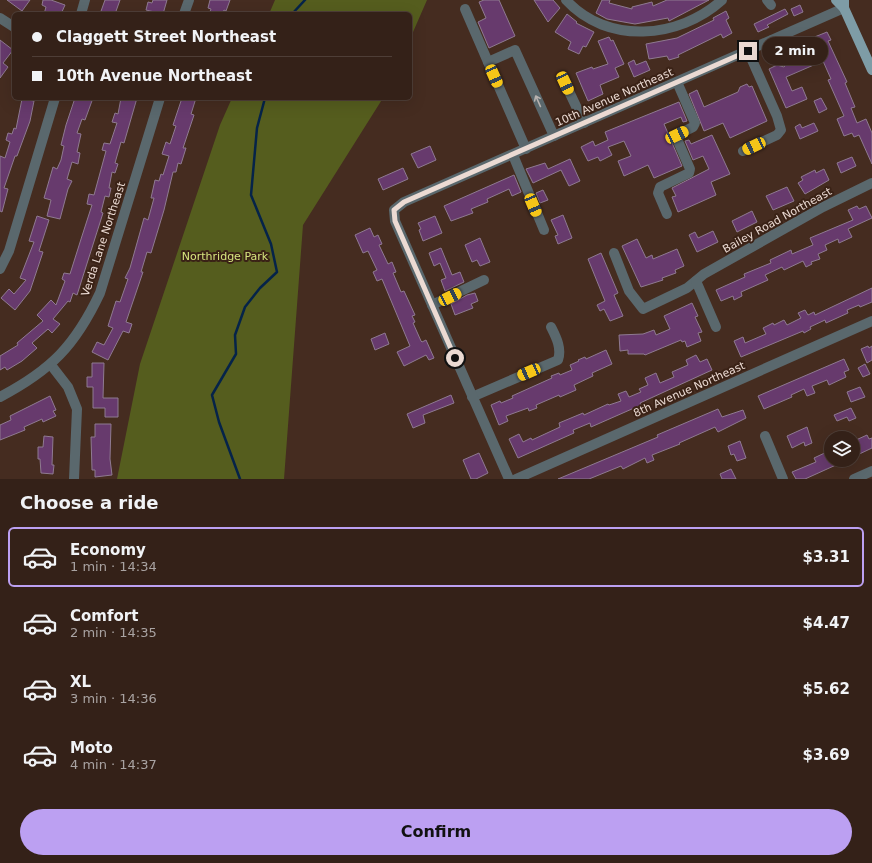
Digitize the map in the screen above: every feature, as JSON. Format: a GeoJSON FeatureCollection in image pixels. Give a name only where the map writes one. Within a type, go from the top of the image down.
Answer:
{"type":"FeatureCollection","features":[{"type":"Feature","properties":{"kind":"main road"},"geometry":{"type":"LineString","coordinates":[[836,0],[844,4],[872,70]]}},
{"type":"Feature","properties":{"kind":"street"},"geometry":{"type":"LineString","coordinates":[[82,12],[85,0]]}},
{"type":"Feature","properties":{"kind":"street"},"geometry":{"type":"LineString","coordinates":[[185,12],[189,0]]}},
{"type":"Feature","properties":{"kind":"street"},"geometry":{"type":"LineString","coordinates":[[566,0],[581,14],[599,24],[617,30],[638,32],[658,31],[678,26],[708,11],[722,0]]}},
{"type":"Feature","properties":{"kind":"street","name":"10th Avenue Northeast"},"geometry":{"type":"LineString","coordinates":[[432,305],[395,221],[394,210],[404,202],[748,51],[844,4]]}},
{"type":"Feature","properties":{"kind":"street"},"geometry":{"type":"LineString","coordinates":[[465,10],[526,149]]}},
{"type":"Feature","properties":{"kind":"street"},"geometry":{"type":"LineString","coordinates":[[0,18],[12,26]]}},
{"type":"Feature","properties":{"kind":"street"},"geometry":{"type":"LineString","coordinates":[[772,40],[782,61]]}},
{"type":"Feature","properties":{"kind":"street"},"geometry":{"type":"LineString","coordinates":[[488,62],[515,50],[554,136]]}},
{"type":"Feature","properties":{"kind":"street"},"geometry":{"type":"LineString","coordinates":[[743,151],[777,136],[781,130],[777,116],[748,51]]}},
{"type":"Feature","properties":{"kind":"street"},"geometry":{"type":"LineString","coordinates":[[667,214],[658,193],[660,187],[689,173],[690,169],[676,139],[677,135],[693,127],[695,123],[677,82]]}},
{"type":"Feature","properties":{"kind":"street"},"geometry":{"type":"LineString","coordinates":[[565,83],[584,123]]}},
{"type":"Feature","properties":{"kind":"street"},"geometry":{"type":"LineString","coordinates":[[0,269],[9,251],[54,100]]}},
{"type":"Feature","properties":{"kind":"street","name":"Verda Lane Northeast"},"geometry":{"type":"LineString","coordinates":[[0,397],[51,365],[72,343],[82,328],[100,293],[159,100]]}},
{"type":"Feature","properties":{"kind":"street"},"geometry":{"type":"LineString","coordinates":[[513,155],[544,230]]}},
{"type":"Feature","properties":{"kind":"street","name":"Bailey Road Northeast"},"geometry":{"type":"LineString","coordinates":[[614,253],[630,291],[643,309],[688,288],[704,274],[823,207],[872,183]]}},
{"type":"Feature","properties":{"kind":"street"},"geometry":{"type":"LineString","coordinates":[[484,280],[432,305],[509,479]]}},
{"type":"Feature","properties":{"kind":"street"},"geometry":{"type":"LineString","coordinates":[[696,281],[716,327]]}},
{"type":"Feature","properties":{"kind":"street","name":"8th Avenue Northeast"},"geometry":{"type":"LineString","coordinates":[[516,479],[872,321]]}},
{"type":"Feature","properties":{"kind":"street"},"geometry":{"type":"LineString","coordinates":[[472,397],[558,360],[560,354],[559,347],[551,327]]}},
{"type":"Feature","properties":{"kind":"street"},"geometry":{"type":"LineString","coordinates":[[51,365],[68,387],[77,409],[74,479]]}},
{"type":"Feature","properties":{"kind":"street"},"geometry":{"type":"LineString","coordinates":[[765,436],[783,479]]}},
{"type":"Feature","properties":{"kind":"street"},"geometry":{"type":"LineString","coordinates":[[854,479],[872,471]]}},
{"type":"Feature","properties":{"kind":"green space"},"geometry":{"type":"Polygon","coordinates":[[[275,0],[427,0],[412,34],[412,12],[270,12],[275,0]]]}},
{"type":"Feature","properties":{"kind":"green space","name":"Northridge Park"},"geometry":{"type":"Polygon","coordinates":[[[231,100],[382,100],[303,225],[284,479],[117,479],[140,364],[220,125],[231,100]]]}},
{"type":"Feature","properties":{"kind":"building"},"geometry":{"type":"Polygon","coordinates":[[[7,0],[30,0],[22,11],[7,0]]]}},
{"type":"Feature","properties":{"kind":"building"},"geometry":{"type":"Polygon","coordinates":[[[43,0],[51,0],[65,5],[62,12],[45,12],[46,7],[42,5],[43,0]]]}},
{"type":"Feature","properties":{"kind":"building"},"geometry":{"type":"Polygon","coordinates":[[[105,0],[120,0],[116,12],[101,12],[105,0]]]}},
{"type":"Feature","properties":{"kind":"building"},"geometry":{"type":"Polygon","coordinates":[[[153,0],[167,0],[164,12],[146,10],[148,2],[152,3],[153,0]]]}},
{"type":"Feature","properties":{"kind":"building"},"geometry":{"type":"Polygon","coordinates":[[[210,0],[230,0],[226,11],[210,12],[211,9],[208,8],[210,0]]]}},
{"type":"Feature","properties":{"kind":"building"},"geometry":{"type":"Polygon","coordinates":[[[484,0],[499,0],[515,36],[489,48],[478,22],[486,18],[479,2],[484,0]]]}},
{"type":"Feature","properties":{"kind":"building"},"geometry":{"type":"Polygon","coordinates":[[[534,0],[553,0],[560,8],[548,22],[534,0]]]}},
{"type":"Feature","properties":{"kind":"building"},"geometry":{"type":"Polygon","coordinates":[[[602,0],[610,0],[609,3],[632,9],[632,7],[652,2],[653,6],[667,0],[709,0],[669,21],[668,18],[635,24],[607,19],[596,13],[602,0]]]}},
{"type":"Feature","properties":{"kind":"building"},"geometry":{"type":"Polygon","coordinates":[[[800,5],[803,12],[794,16],[791,9],[800,5]]]}},
{"type":"Feature","properties":{"kind":"building"},"geometry":{"type":"Polygon","coordinates":[[[785,9],[788,14],[767,25],[769,27],[758,32],[754,24],[785,9]]]}},
{"type":"Feature","properties":{"kind":"building"},"geometry":{"type":"Polygon","coordinates":[[[726,11],[729,18],[726,20],[732,33],[723,38],[721,34],[678,55],[679,57],[669,60],[667,56],[649,59],[646,44],[677,38],[714,20],[713,18],[726,11]]]}},
{"type":"Feature","properties":{"kind":"building"},"geometry":{"type":"Polygon","coordinates":[[[567,14],[577,22],[576,23],[594,32],[586,47],[583,46],[579,54],[568,49],[571,42],[555,32],[567,14]]]}},
{"type":"Feature","properties":{"kind":"building"},"geometry":{"type":"Polygon","coordinates":[[[827,32],[831,40],[828,41],[847,82],[845,83],[855,107],[851,108],[857,123],[866,119],[872,133],[872,164],[859,135],[854,137],[852,133],[844,136],[837,119],[844,116],[828,80],[831,79],[823,61],[786,77],[792,91],[802,87],[807,99],[786,108],[769,69],[777,65],[784,67],[788,63],[795,62],[813,54],[807,40],[827,32]]]}},
{"type":"Feature","properties":{"kind":"building"},"geometry":{"type":"Polygon","coordinates":[[[609,37],[611,41],[613,40],[624,64],[615,68],[619,77],[600,85],[603,94],[588,101],[576,73],[592,67],[593,69],[608,64],[598,41],[609,37]]]}},
{"type":"Feature","properties":{"kind":"building"},"geometry":{"type":"Polygon","coordinates":[[[0,40],[12,49],[12,51],[3,63],[8,67],[0,78],[0,40]]]}},
{"type":"Feature","properties":{"kind":"building"},"geometry":{"type":"Polygon","coordinates":[[[634,60],[636,65],[646,61],[650,70],[634,77],[628,63],[634,60]]]}},
{"type":"Feature","properties":{"kind":"building"},"geometry":{"type":"Polygon","coordinates":[[[747,84],[749,87],[752,86],[767,121],[730,138],[723,123],[704,131],[689,94],[697,90],[704,107],[738,92],[740,87],[747,84]]]}},
{"type":"Feature","properties":{"kind":"building"},"geometry":{"type":"Polygon","coordinates":[[[821,98],[827,109],[819,113],[814,101],[821,98]]]}},
{"type":"Feature","properties":{"kind":"building"},"geometry":{"type":"Polygon","coordinates":[[[22,100],[34,101],[30,121],[17,156],[15,156],[4,188],[8,189],[2,212],[0,211],[0,156],[5,158],[10,142],[6,140],[8,133],[12,134],[14,128],[16,129],[22,100]]]}},
{"type":"Feature","properties":{"kind":"building"},"geometry":{"type":"Polygon","coordinates":[[[74,100],[92,100],[85,120],[82,119],[77,133],[81,134],[77,152],[80,153],[78,164],[72,162],[67,179],[72,181],[68,189],[60,219],[47,216],[51,200],[44,198],[53,167],[57,169],[61,160],[64,146],[61,145],[74,100]]]}},
{"type":"Feature","properties":{"kind":"building"},"geometry":{"type":"Polygon","coordinates":[[[121,100],[136,100],[124,143],[121,142],[115,163],[118,164],[115,173],[112,172],[109,197],[105,196],[101,212],[103,213],[77,295],[73,293],[70,302],[68,301],[53,319],[60,324],[52,333],[48,329],[32,343],[37,348],[22,361],[7,370],[5,367],[0,370],[0,356],[18,345],[17,343],[43,321],[37,315],[51,300],[56,305],[65,281],[62,279],[64,273],[70,274],[92,205],[87,204],[89,194],[94,195],[106,151],[102,150],[104,143],[110,144],[117,123],[112,122],[115,113],[118,114],[121,100]]]}},
{"type":"Feature","properties":{"kind":"building"},"geometry":{"type":"Polygon","coordinates":[[[181,100],[195,100],[191,114],[194,115],[183,148],[186,148],[181,164],[178,163],[176,172],[173,172],[164,210],[151,253],[147,252],[141,272],[143,272],[126,322],[132,324],[129,333],[123,331],[108,360],[92,352],[97,342],[104,345],[113,328],[108,326],[116,301],[120,302],[128,279],[125,278],[130,268],[144,218],[148,220],[154,198],[151,198],[155,180],[159,181],[161,174],[163,175],[169,156],[162,154],[166,142],[170,144],[176,126],[173,125],[181,100]]]}},
{"type":"Feature","properties":{"kind":"building"},"geometry":{"type":"Polygon","coordinates":[[[679,102],[687,121],[683,122],[681,117],[664,124],[682,166],[654,178],[648,165],[624,176],[618,161],[631,156],[624,141],[608,147],[612,155],[600,161],[598,157],[588,161],[581,147],[593,141],[595,146],[608,140],[605,132],[679,102]]]}},
{"type":"Feature","properties":{"kind":"building"},"geometry":{"type":"Polygon","coordinates":[[[814,123],[818,131],[800,139],[795,127],[800,124],[802,128],[814,123]]]}},
{"type":"Feature","properties":{"kind":"building"},"geometry":{"type":"Polygon","coordinates":[[[712,135],[730,174],[711,182],[716,195],[678,212],[672,197],[676,196],[672,188],[709,169],[703,156],[693,160],[685,141],[689,140],[691,144],[712,135]]]}},
{"type":"Feature","properties":{"kind":"building"},"geometry":{"type":"Polygon","coordinates":[[[430,146],[436,160],[418,168],[411,154],[430,146]]]}},
{"type":"Feature","properties":{"kind":"building"},"geometry":{"type":"Polygon","coordinates":[[[852,157],[856,166],[841,173],[837,163],[852,157]]]}},
{"type":"Feature","properties":{"kind":"building"},"geometry":{"type":"Polygon","coordinates":[[[570,159],[580,181],[569,186],[561,170],[533,183],[526,169],[545,163],[548,169],[570,159]]]}},
{"type":"Feature","properties":{"kind":"building"},"geometry":{"type":"Polygon","coordinates":[[[403,168],[408,179],[383,190],[378,179],[403,168]]]}},
{"type":"Feature","properties":{"kind":"building"},"geometry":{"type":"Polygon","coordinates":[[[824,169],[829,180],[805,194],[798,183],[803,180],[801,177],[815,170],[816,173],[824,169]]]}},
{"type":"Feature","properties":{"kind":"building"},"geometry":{"type":"Polygon","coordinates":[[[514,175],[521,192],[512,196],[509,189],[487,199],[488,202],[471,209],[473,213],[451,221],[444,206],[514,175]]]}},
{"type":"Feature","properties":{"kind":"building"},"geometry":{"type":"Polygon","coordinates":[[[787,187],[794,201],[773,210],[766,196],[787,187]]]}},
{"type":"Feature","properties":{"kind":"building"},"geometry":{"type":"Polygon","coordinates":[[[543,190],[548,200],[540,203],[536,193],[543,190]]]}},
{"type":"Feature","properties":{"kind":"building"},"geometry":{"type":"Polygon","coordinates":[[[857,206],[859,209],[866,206],[872,218],[848,229],[852,237],[839,243],[838,239],[825,245],[827,250],[818,254],[820,259],[811,262],[812,264],[806,267],[803,261],[784,270],[782,267],[765,275],[768,280],[741,292],[742,296],[734,300],[733,296],[721,301],[716,290],[745,277],[744,274],[771,263],[770,260],[791,250],[792,254],[813,245],[810,238],[853,220],[848,210],[857,206]]]}},
{"type":"Feature","properties":{"kind":"building"},"geometry":{"type":"Polygon","coordinates":[[[752,211],[757,222],[737,232],[732,221],[752,211]]]}},
{"type":"Feature","properties":{"kind":"building"},"geometry":{"type":"Polygon","coordinates":[[[563,215],[572,238],[558,244],[555,236],[558,235],[551,220],[563,215]]]}},
{"type":"Feature","properties":{"kind":"building"},"geometry":{"type":"Polygon","coordinates":[[[37,216],[49,220],[39,251],[43,252],[30,291],[15,310],[1,298],[9,289],[14,294],[26,280],[20,278],[34,242],[29,241],[37,216]]]}},
{"type":"Feature","properties":{"kind":"building"},"geometry":{"type":"Polygon","coordinates":[[[435,216],[442,233],[423,241],[419,230],[421,229],[418,223],[435,216]]]}},
{"type":"Feature","properties":{"kind":"building"},"geometry":{"type":"Polygon","coordinates":[[[370,228],[374,237],[378,235],[382,244],[379,245],[388,264],[392,262],[396,272],[393,273],[401,292],[404,291],[415,315],[412,316],[415,322],[413,323],[421,341],[426,340],[434,358],[429,360],[426,355],[404,366],[397,352],[410,346],[382,279],[377,281],[373,272],[377,270],[368,251],[363,253],[355,235],[370,228]]]}},
{"type":"Feature","properties":{"kind":"building"},"geometry":{"type":"Polygon","coordinates":[[[713,231],[718,242],[697,252],[689,235],[695,232],[698,238],[713,231]]]}},
{"type":"Feature","properties":{"kind":"building"},"geometry":{"type":"Polygon","coordinates":[[[480,238],[490,262],[480,266],[477,260],[472,262],[465,245],[480,238]]]}},
{"type":"Feature","properties":{"kind":"building"},"geometry":{"type":"Polygon","coordinates":[[[637,239],[646,258],[652,255],[653,259],[677,249],[684,266],[675,270],[676,273],[662,278],[663,280],[641,287],[622,246],[637,239]]]}},
{"type":"Feature","properties":{"kind":"building"},"geometry":{"type":"Polygon","coordinates":[[[441,248],[452,275],[460,272],[464,282],[445,291],[441,280],[446,278],[440,263],[434,266],[429,253],[441,248]]]}},
{"type":"Feature","properties":{"kind":"building"},"geometry":{"type":"Polygon","coordinates":[[[601,253],[618,293],[614,295],[623,316],[610,321],[604,309],[600,311],[597,305],[605,301],[588,259],[601,253]]]}},
{"type":"Feature","properties":{"kind":"building"},"geometry":{"type":"Polygon","coordinates":[[[872,288],[872,302],[847,310],[848,313],[826,323],[825,320],[810,327],[811,329],[804,333],[803,331],[741,357],[734,341],[743,337],[745,343],[766,334],[763,328],[773,323],[774,325],[784,320],[787,325],[801,318],[798,313],[805,310],[808,315],[814,312],[815,315],[872,288]]]}},
{"type":"Feature","properties":{"kind":"building"},"geometry":{"type":"Polygon","coordinates":[[[475,293],[478,301],[471,304],[473,308],[455,315],[451,304],[467,295],[475,293]]]}},
{"type":"Feature","properties":{"kind":"building"},"geometry":{"type":"Polygon","coordinates":[[[692,303],[698,316],[695,317],[702,332],[698,333],[701,341],[687,347],[685,341],[682,342],[681,340],[645,355],[628,354],[628,350],[620,351],[619,335],[643,334],[654,330],[656,335],[670,329],[664,316],[692,303]]]}},
{"type":"Feature","properties":{"kind":"building"},"geometry":{"type":"Polygon","coordinates":[[[385,333],[389,344],[375,350],[371,339],[385,333]]]}},
{"type":"Feature","properties":{"kind":"building"},"geometry":{"type":"Polygon","coordinates":[[[868,346],[869,348],[872,346],[872,360],[867,363],[861,349],[868,346]]]}},
{"type":"Feature","properties":{"kind":"building"},"geometry":{"type":"Polygon","coordinates":[[[606,350],[612,364],[592,373],[593,376],[574,385],[576,390],[560,397],[559,395],[536,405],[537,408],[529,411],[528,408],[506,416],[508,421],[499,425],[491,405],[513,398],[512,396],[552,378],[551,376],[559,373],[560,375],[572,370],[570,365],[579,361],[578,360],[585,357],[586,359],[606,350]]]}},
{"type":"Feature","properties":{"kind":"building"},"geometry":{"type":"Polygon","coordinates":[[[696,355],[700,362],[707,359],[712,370],[640,403],[641,405],[591,427],[590,423],[573,430],[574,433],[518,458],[509,439],[519,434],[523,442],[531,438],[532,440],[560,427],[559,423],[583,413],[584,415],[608,404],[621,401],[618,394],[626,391],[629,397],[641,392],[639,389],[648,385],[645,378],[656,373],[660,383],[674,377],[672,372],[688,365],[686,360],[696,355]]]}},
{"type":"Feature","properties":{"kind":"building"},"geometry":{"type":"Polygon","coordinates":[[[844,359],[849,370],[844,372],[846,377],[829,385],[827,380],[812,386],[815,393],[807,396],[804,389],[791,395],[792,397],[764,409],[758,396],[844,359]]]}},
{"type":"Feature","properties":{"kind":"building"},"geometry":{"type":"Polygon","coordinates":[[[92,363],[104,363],[103,398],[118,398],[118,417],[105,417],[105,408],[93,408],[93,387],[87,387],[87,377],[92,377],[92,363]]]}},
{"type":"Feature","properties":{"kind":"building"},"geometry":{"type":"Polygon","coordinates":[[[865,364],[870,374],[863,377],[858,368],[865,364]]]}},
{"type":"Feature","properties":{"kind":"building"},"geometry":{"type":"Polygon","coordinates":[[[860,387],[865,397],[851,402],[847,392],[860,387]]]}},
{"type":"Feature","properties":{"kind":"building"},"geometry":{"type":"Polygon","coordinates":[[[451,395],[454,403],[423,415],[425,423],[413,428],[407,414],[451,395]]]}},
{"type":"Feature","properties":{"kind":"building"},"geometry":{"type":"Polygon","coordinates":[[[50,396],[56,410],[53,411],[56,416],[43,422],[42,419],[24,427],[25,430],[0,440],[0,425],[11,420],[10,416],[50,396]]]}},
{"type":"Feature","properties":{"kind":"building"},"geometry":{"type":"Polygon","coordinates":[[[851,408],[856,418],[849,421],[847,417],[837,421],[834,415],[851,408]]]}},
{"type":"Feature","properties":{"kind":"building"},"geometry":{"type":"Polygon","coordinates":[[[718,409],[722,417],[743,410],[746,418],[718,432],[715,427],[679,443],[680,444],[652,455],[654,460],[647,463],[645,458],[623,469],[621,466],[589,479],[558,479],[658,437],[657,435],[718,409]]]}},
{"type":"Feature","properties":{"kind":"building"},"geometry":{"type":"Polygon","coordinates":[[[95,424],[111,424],[110,459],[112,475],[95,477],[95,470],[92,470],[91,437],[95,437],[95,424]]]}},
{"type":"Feature","properties":{"kind":"building"},"geometry":{"type":"Polygon","coordinates":[[[807,427],[812,443],[805,446],[804,442],[792,448],[787,436],[807,427]]]}},
{"type":"Feature","properties":{"kind":"building"},"geometry":{"type":"Polygon","coordinates":[[[867,435],[869,439],[872,438],[872,448],[860,454],[860,438],[867,435]]]}},
{"type":"Feature","properties":{"kind":"building"},"geometry":{"type":"Polygon","coordinates":[[[44,436],[53,437],[53,474],[41,473],[40,459],[38,459],[38,447],[43,447],[44,436]]]}},
{"type":"Feature","properties":{"kind":"building"},"geometry":{"type":"Polygon","coordinates":[[[740,441],[746,458],[737,461],[734,454],[731,455],[728,446],[740,441]]]}},
{"type":"Feature","properties":{"kind":"building"},"geometry":{"type":"Polygon","coordinates":[[[479,453],[488,473],[476,479],[471,479],[463,460],[479,453]]]}},
{"type":"Feature","properties":{"kind":"building"},"geometry":{"type":"Polygon","coordinates":[[[824,453],[824,467],[832,467],[805,479],[796,479],[792,472],[816,462],[814,458],[824,453]]]}},
{"type":"Feature","properties":{"kind":"building"},"geometry":{"type":"Polygon","coordinates":[[[731,469],[736,479],[722,479],[720,474],[731,469]]]}},
{"type":"Feature","properties":{"kind":"waterway"},"geometry":{"type":"LineString","coordinates":[[294,12],[305,0]]}},
{"type":"Feature","properties":{"kind":"waterway"},"geometry":{"type":"LineString","coordinates":[[240,479],[219,422],[212,395],[236,354],[235,335],[245,307],[260,288],[277,272],[271,244],[251,195],[257,128],[264,100]]}},
{"type":"Feature","properties":{"kind":"route"},"geometry":{"type":"LineString","coordinates":[[455,358],[395,221],[394,210],[404,202],[748,51]]}}]}
